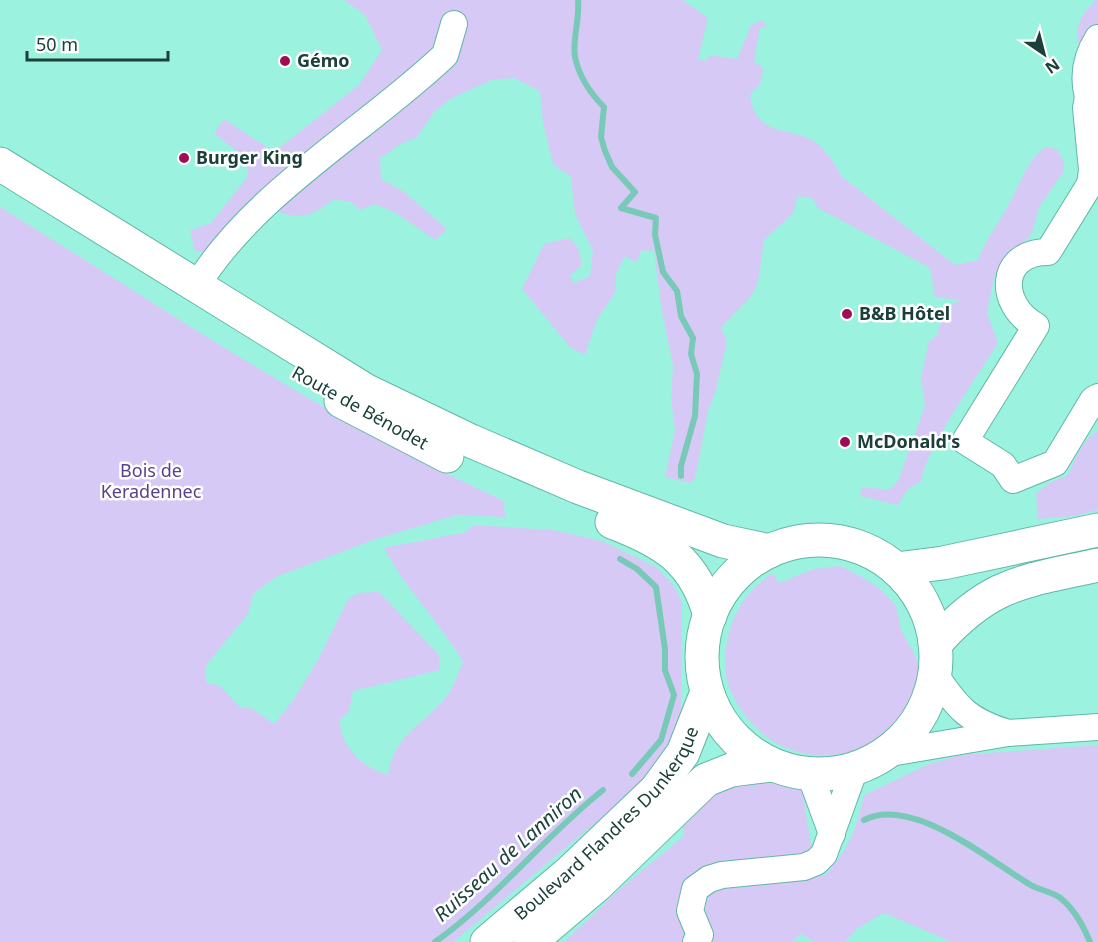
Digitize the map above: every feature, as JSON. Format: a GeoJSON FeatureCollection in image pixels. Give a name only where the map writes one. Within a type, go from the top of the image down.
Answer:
{"type":"FeatureCollection","features":[{"type":"Feature","properties":{"kind":"main road","name":"Route de Bénodet"},"geometry":{"type":"LineString","coordinates":[[0,164],[365,390],[471,441],[618,502],[734,544],[770,551]]}},
{"type":"Feature","properties":{"kind":"main road","name":"Route de Bénodet"},"geometry":{"type":"LineString","coordinates":[[0,190],[383,425],[489,474],[655,540],[690,570],[704,594],[710,616]]}},
{"type":"Feature","properties":{"kind":"main road"},"geometry":{"type":"LineString","coordinates":[[896,569],[943,563],[1098,530]]}},
{"type":"Feature","properties":{"kind":"main road"},"geometry":{"type":"LineString","coordinates":[[813,541],[836,542],[857,547],[896,569],[911,585],[931,623],[935,644],[936,676],[930,697],[919,719],[884,754],[855,768],[828,774],[810,774],[772,765],[750,752],[732,735],[717,715],[707,692],[702,654],[710,616],[720,596],[734,578],[751,563],[770,551],[791,544],[813,541]]}},
{"type":"Feature","properties":{"kind":"main road"},"geometry":{"type":"LineString","coordinates":[[935,644],[967,611],[995,592],[1019,582],[1098,565]]}},
{"type":"Feature","properties":{"kind":"main road","name":"Boulevard Flandres Dunkerque"},"geometry":{"type":"LineString","coordinates":[[487,942],[571,871],[656,790],[683,753],[707,692]]}},
{"type":"Feature","properties":{"kind":"main road","name":"Boulevard Flandres Dunkerque"},"geometry":{"type":"LineString","coordinates":[[530,942],[596,886],[706,780],[731,770],[772,765]]}},
{"type":"Feature","properties":{"kind":"street"},"geometry":{"type":"LineString","coordinates":[[196,287],[213,261],[272,199],[445,55],[454,24]]}},
{"type":"Feature","properties":{"kind":"street"},"geometry":{"type":"LineString","coordinates":[[1098,38],[1085,66],[1084,84],[1093,87],[1086,108],[1093,192],[1048,252],[1027,255],[1012,270],[1008,286],[1012,303],[1024,319],[1036,326],[965,441],[1003,465],[1013,480],[1055,463],[1093,400],[1098,397]]}},
{"type":"Feature","properties":{"kind":"street"},"geometry":{"type":"LineString","coordinates":[[936,676],[962,712],[988,727],[1008,733]]}},
{"type":"Feature","properties":{"kind":"street"},"geometry":{"type":"LineString","coordinates":[[884,754],[1008,733],[1098,727]]}},
{"type":"Feature","properties":{"kind":"street"},"geometry":{"type":"LineString","coordinates":[[696,942],[700,935],[690,911],[695,889],[702,883],[722,875],[804,867],[816,862],[824,854],[855,768]]}},
{"type":"Feature","properties":{"kind":"street"},"geometry":{"type":"LineString","coordinates":[[810,774],[832,834]]}},
{"type":"Feature","properties":{"kind":"green space"},"geometry":{"type":"Polygon","coordinates":[[[344,0],[683,0],[708,18],[698,59],[705,61],[711,55],[737,59],[751,25],[763,20],[766,27],[760,28],[754,61],[763,68],[761,82],[750,95],[757,116],[770,127],[808,138],[818,144],[832,159],[841,176],[955,265],[978,260],[1034,158],[1045,147],[1057,149],[1064,162],[1064,171],[1039,207],[1032,233],[994,277],[987,313],[998,343],[931,452],[922,481],[908,489],[898,505],[860,496],[862,487],[889,490],[898,481],[925,406],[921,378],[929,341],[937,335],[943,312],[959,300],[935,297],[930,268],[818,208],[812,198],[798,196],[793,213],[764,240],[758,283],[751,296],[721,328],[727,341],[716,390],[708,411],[695,479],[690,483],[665,477],[675,430],[671,400],[673,366],[662,312],[654,250],[641,251],[636,263],[625,256],[616,274],[616,291],[597,320],[585,355],[570,347],[522,289],[544,244],[569,238],[575,244],[580,254],[581,266],[570,276],[574,283],[590,276],[593,251],[575,214],[571,177],[553,164],[543,122],[540,91],[514,78],[492,80],[452,98],[435,111],[416,138],[404,142],[380,158],[381,179],[403,191],[447,229],[435,240],[396,213],[375,204],[360,210],[351,202],[334,199],[319,210],[305,215],[290,215],[271,209],[208,252],[195,251],[190,230],[211,223],[248,176],[246,159],[214,133],[224,119],[274,152],[359,85],[382,50],[365,15],[344,0]]]}},
{"type":"Feature","properties":{"kind":"green space"},"geometry":{"type":"Polygon","coordinates":[[[1098,0],[1098,34],[1081,51],[1077,36],[1079,23],[1098,0]]]}},
{"type":"Feature","properties":{"kind":"green space","name":"Bois de Keradennec"},"geometry":{"type":"Polygon","coordinates":[[[0,207],[310,399],[438,469],[504,501],[505,517],[457,515],[376,539],[276,577],[253,594],[248,614],[207,664],[205,673],[207,684],[219,685],[241,708],[251,708],[274,724],[292,702],[319,658],[347,601],[357,593],[379,592],[439,655],[440,670],[353,691],[349,711],[340,720],[344,739],[362,762],[388,774],[397,748],[449,693],[463,662],[402,578],[384,548],[467,532],[472,525],[553,530],[602,541],[656,567],[674,586],[682,602],[681,722],[671,746],[636,789],[453,942],[0,942],[0,207]]]}},
{"type":"Feature","properties":{"kind":"green space"},"geometry":{"type":"Polygon","coordinates":[[[1098,431],[1098,510],[1075,516],[1038,519],[1036,494],[1049,483],[1068,475],[1083,445],[1098,431]]]}},
{"type":"Feature","properties":{"kind":"green space"},"geometry":{"type":"Polygon","coordinates":[[[840,566],[877,587],[895,605],[902,632],[918,662],[918,683],[904,711],[888,730],[869,744],[848,752],[825,755],[803,753],[781,745],[761,732],[744,714],[727,681],[725,654],[727,640],[743,602],[761,582],[773,573],[779,583],[814,569],[840,566]]]}},
{"type":"Feature","properties":{"kind":"green space"},"geometry":{"type":"Polygon","coordinates":[[[1098,745],[1098,942],[952,942],[884,913],[858,928],[845,942],[815,942],[801,934],[792,942],[564,942],[621,888],[684,836],[683,823],[716,790],[779,776],[801,784],[812,850],[805,877],[825,875],[841,856],[851,838],[864,795],[929,764],[961,755],[1098,745]]]}},
{"type":"Feature","properties":{"kind":"waterway","name":"Ruisseau de Lanniron"},"geometry":{"type":"LineString","coordinates":[[578,0],[574,51],[579,71],[604,107],[601,137],[612,167],[635,192],[621,208],[656,218],[655,235],[663,272],[677,291],[681,316],[693,338],[691,354],[697,374],[695,416],[681,466],[681,476]]}},
{"type":"Feature","properties":{"kind":"waterway","name":"Ruisseau de Lanniron"},"geometry":{"type":"LineString","coordinates":[[620,559],[637,569],[656,587],[665,649],[665,670],[674,695],[661,740],[632,774]]}},
{"type":"Feature","properties":{"kind":"waterway","name":"Ruisseau de Lanniron"},"geometry":{"type":"LineString","coordinates":[[435,942],[458,925],[581,808],[603,790]]}},
{"type":"Feature","properties":{"kind":"waterway"},"geometry":{"type":"LineString","coordinates":[[864,820],[883,815],[904,816],[927,823],[950,834],[1033,886],[1059,897],[1078,917],[1090,942]]}},
{"type":"Feature","properties":{"kind":"place","name":"Gémo"},"geometry":{"type":"Point","coordinates":[285,61]}},
{"type":"Feature","properties":{"kind":"place","name":"Burger King"},"geometry":{"type":"Point","coordinates":[184,158]}},
{"type":"Feature","properties":{"kind":"place","name":"B&B Hôtel"},"geometry":{"type":"Point","coordinates":[847,314]}},
{"type":"Feature","properties":{"kind":"place","name":"McDonald's"},"geometry":{"type":"Point","coordinates":[845,442]}}]}
